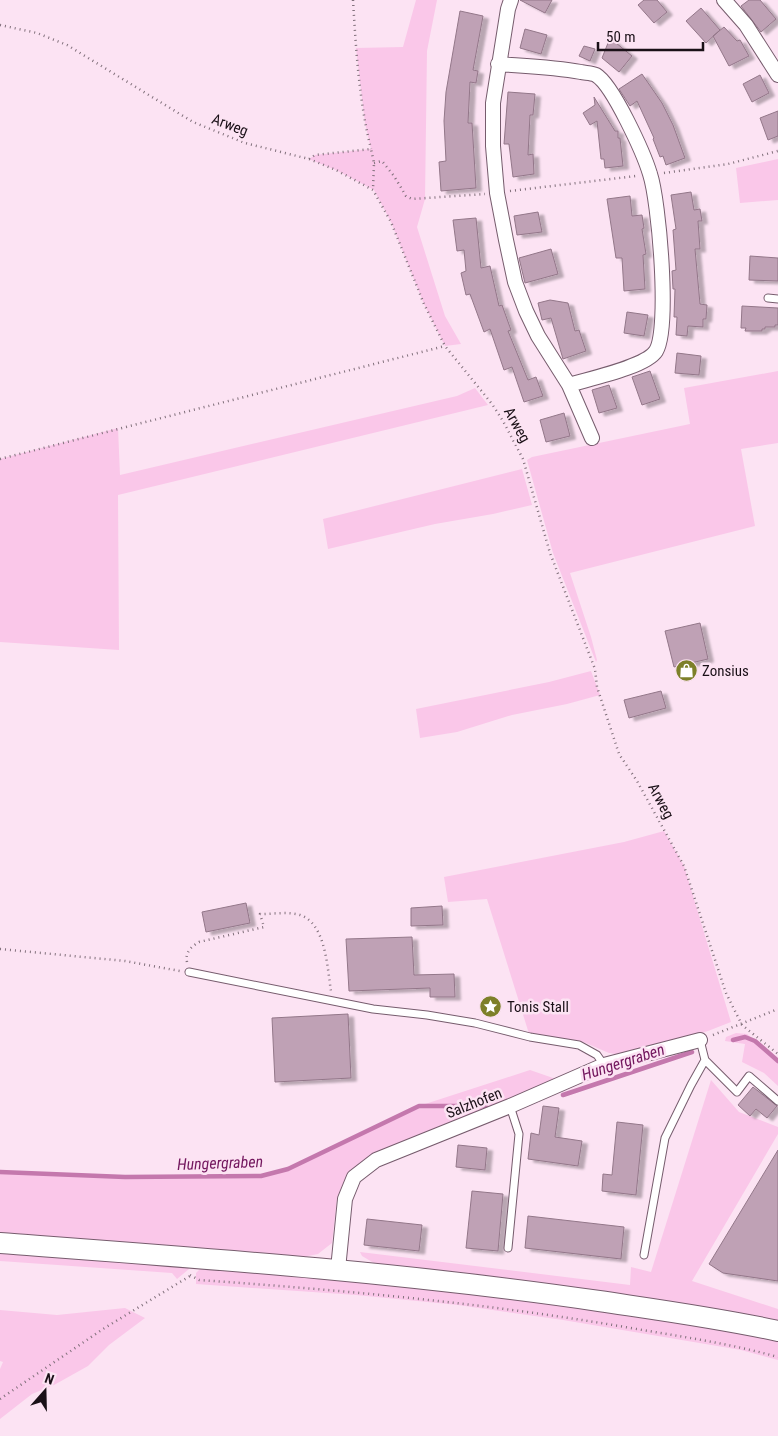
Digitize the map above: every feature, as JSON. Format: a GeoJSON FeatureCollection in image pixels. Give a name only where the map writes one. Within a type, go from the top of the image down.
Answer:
{"type":"FeatureCollection","features":[{"type":"Feature","properties":{"kind":"street"},"geometry":{"type":"LineString","coordinates":[[511,0],[498,64],[493,102],[496,193],[515,282],[526,311],[538,336],[569,385],[592,438]]}},
{"type":"Feature","properties":{"kind":"street"},"geometry":{"type":"LineString","coordinates":[[724,0],[746,25],[778,75]]}},
{"type":"Feature","properties":{"kind":"street"},"geometry":{"type":"LineString","coordinates":[[498,64],[572,70],[595,75],[607,86],[633,134],[650,175],[661,258],[662,321],[656,350],[646,360],[569,385]]}},
{"type":"Feature","properties":{"kind":"street","name":"Salzhofen"},"geometry":{"type":"LineString","coordinates":[[338,1269],[345,1199],[354,1177],[376,1160],[394,1158],[604,1065],[700,1040]]}},
{"type":"Feature","properties":{"kind":"street"},"geometry":{"type":"LineString","coordinates":[[0,1244],[338,1269],[508,1288],[639,1307],[778,1331]]}},
{"type":"Feature","properties":{"kind":"lane"},"geometry":{"type":"LineString","coordinates":[[768,298],[778,298]]}},
{"type":"Feature","properties":{"kind":"lane"},"geometry":{"type":"LineString","coordinates":[[189,972],[373,1009],[475,1023],[530,1038],[579,1045],[597,1055],[604,1065]]}},
{"type":"Feature","properties":{"kind":"lane"},"geometry":{"type":"LineString","coordinates":[[700,1040],[705,1060],[736,1092],[749,1076],[778,1101]]}},
{"type":"Feature","properties":{"kind":"lane"},"geometry":{"type":"LineString","coordinates":[[644,1255],[665,1138],[690,1085],[705,1060]]}},
{"type":"Feature","properties":{"kind":"lane"},"geometry":{"type":"LineString","coordinates":[[508,1248],[519,1134],[510,1106]]}},
{"type":"Feature","properties":{"kind":"path"},"geometry":{"type":"LineString","coordinates":[[353,0],[356,48],[365,123],[374,162],[374,190]]}},
{"type":"Feature","properties":{"kind":"path","name":"Arweg"},"geometry":{"type":"LineString","coordinates":[[0,25],[37,33],[67,45],[193,122],[245,143],[309,159],[336,170],[374,190],[391,222],[424,304],[444,346],[492,404],[503,421],[522,459],[550,553],[594,669],[597,687],[619,754],[637,781],[684,866],[726,993],[742,1024],[778,1054]]}},
{"type":"Feature","properties":{"kind":"path"},"geometry":{"type":"LineString","coordinates":[[309,159],[315,155],[372,149]]}},
{"type":"Feature","properties":{"kind":"path"},"geometry":{"type":"LineString","coordinates":[[374,162],[382,161],[406,196],[412,199],[496,193],[650,175],[728,164],[778,151]]}},
{"type":"Feature","properties":{"kind":"path"},"geometry":{"type":"LineString","coordinates":[[0,459],[444,346]]}},
{"type":"Feature","properties":{"kind":"path"},"geometry":{"type":"LineString","coordinates":[[0,949],[125,961],[189,972],[186,957],[190,947],[199,942],[264,927],[260,914],[296,914],[306,917],[316,926],[323,942],[332,1001]]}},
{"type":"Feature","properties":{"kind":"path"},"geometry":{"type":"LineString","coordinates":[[700,1040],[778,1009]]}},
{"type":"Feature","properties":{"kind":"path"},"geometry":{"type":"LineString","coordinates":[[0,1399],[103,1329],[190,1275],[199,1280],[355,1291],[459,1302],[742,1347],[778,1357]]}},
{"type":"Feature","properties":{"kind":"shaded area"},"geometry":{"type":"Polygon","coordinates":[[[416,0],[437,0],[427,51],[425,199],[417,227],[445,316],[461,344],[445,346],[424,304],[391,222],[374,190],[336,170],[309,159],[315,155],[371,149],[365,123],[356,48],[403,47],[416,0]]]}},
{"type":"Feature","properties":{"kind":"shaded area"},"geometry":{"type":"Polygon","coordinates":[[[778,159],[778,200],[740,203],[736,168],[778,159]]]}},
{"type":"Feature","properties":{"kind":"shaded area"},"geometry":{"type":"Polygon","coordinates":[[[778,371],[778,443],[741,449],[755,526],[570,573],[591,637],[596,662],[553,553],[527,460],[532,457],[690,424],[684,388],[778,371]]]}},
{"type":"Feature","properties":{"kind":"shaded area"},"geometry":{"type":"Polygon","coordinates":[[[475,388],[488,405],[118,495],[119,650],[0,642],[0,459],[118,428],[120,475],[457,396],[475,388]]]}},
{"type":"Feature","properties":{"kind":"shaded area"},"geometry":{"type":"Polygon","coordinates":[[[522,469],[532,505],[435,524],[328,549],[323,519],[522,469]]]}},
{"type":"Feature","properties":{"kind":"shaded area"},"geometry":{"type":"Polygon","coordinates":[[[591,671],[600,695],[512,715],[457,732],[420,738],[416,709],[549,682],[591,671]]]}},
{"type":"Feature","properties":{"kind":"shaded area"},"geometry":{"type":"Polygon","coordinates":[[[664,831],[684,866],[731,1022],[628,1056],[609,1053],[581,1041],[530,1037],[487,899],[448,902],[444,877],[624,842],[664,831]]]}},
{"type":"Feature","properties":{"kind":"shaded area"},"geometry":{"type":"Polygon","coordinates":[[[736,1033],[747,1034],[778,1059],[778,1086],[764,1073],[742,1062],[745,1044],[725,1041],[726,1037],[736,1033]]]}},
{"type":"Feature","properties":{"kind":"shaded area"},"geometry":{"type":"Polygon","coordinates":[[[530,1070],[556,1079],[347,1174],[337,1198],[332,1243],[318,1254],[298,1258],[0,1235],[0,1172],[125,1177],[261,1176],[288,1169],[419,1106],[530,1070]]]}},
{"type":"Feature","properties":{"kind":"shaded area"},"geometry":{"type":"Polygon","coordinates":[[[711,1080],[739,1112],[778,1127],[778,1134],[692,1281],[778,1309],[778,1323],[379,1266],[362,1256],[360,1252],[630,1285],[631,1267],[651,1272],[711,1080]]]}},
{"type":"Feature","properties":{"kind":"shaded area"},"geometry":{"type":"Polygon","coordinates":[[[0,1251],[186,1264],[189,1269],[177,1279],[172,1273],[0,1261],[0,1251]]]}},
{"type":"Feature","properties":{"kind":"shaded area"},"geometry":{"type":"Polygon","coordinates":[[[203,1266],[510,1293],[778,1337],[778,1360],[741,1350],[563,1320],[458,1305],[356,1295],[196,1284],[196,1273],[203,1266]]]}},
{"type":"Feature","properties":{"kind":"shaded area"},"geometry":{"type":"Polygon","coordinates":[[[125,1308],[145,1318],[109,1345],[88,1366],[54,1385],[32,1394],[0,1419],[0,1369],[3,1362],[0,1361],[0,1310],[57,1315],[125,1308]]]}},
{"type":"Feature","properties":{"kind":"building"},"geometry":{"type":"Polygon","coordinates":[[[520,0],[552,0],[545,13],[520,0]]]}},
{"type":"Feature","properties":{"kind":"building"},"geometry":{"type":"Polygon","coordinates":[[[644,0],[657,0],[667,12],[654,23],[638,5],[644,0]]]}},
{"type":"Feature","properties":{"kind":"building"},"geometry":{"type":"Polygon","coordinates":[[[749,0],[760,0],[776,19],[761,32],[741,6],[749,0]]]}},
{"type":"Feature","properties":{"kind":"building"},"geometry":{"type":"Polygon","coordinates":[[[701,8],[720,30],[706,43],[686,21],[701,8]]]}},
{"type":"Feature","properties":{"kind":"building"},"geometry":{"type":"Polygon","coordinates":[[[460,11],[483,16],[473,70],[478,71],[476,83],[470,82],[468,123],[472,123],[476,188],[441,191],[439,162],[446,161],[444,121],[446,92],[460,11]]]}},
{"type":"Feature","properties":{"kind":"building"},"geometry":{"type":"Polygon","coordinates":[[[724,27],[737,41],[740,40],[749,56],[729,66],[713,36],[724,27]]]}},
{"type":"Feature","properties":{"kind":"building"},"geometry":{"type":"Polygon","coordinates":[[[525,29],[547,35],[541,54],[520,48],[525,29]]]}},
{"type":"Feature","properties":{"kind":"building"},"geometry":{"type":"Polygon","coordinates":[[[610,38],[632,56],[619,72],[602,58],[610,38]]]}},
{"type":"Feature","properties":{"kind":"building"},"geometry":{"type":"Polygon","coordinates":[[[584,46],[595,49],[590,61],[579,56],[584,46]]]}},
{"type":"Feature","properties":{"kind":"building"},"geometry":{"type":"Polygon","coordinates":[[[642,74],[662,103],[673,125],[685,158],[666,165],[663,156],[660,157],[654,138],[637,101],[630,106],[619,89],[642,74]]]}},
{"type":"Feature","properties":{"kind":"building"},"geometry":{"type":"Polygon","coordinates":[[[760,75],[769,93],[752,102],[743,84],[760,75]]]}},
{"type":"Feature","properties":{"kind":"building"},"geometry":{"type":"Polygon","coordinates":[[[508,92],[535,94],[533,115],[530,115],[528,155],[533,154],[534,174],[513,177],[509,144],[504,144],[508,92]]]}},
{"type":"Feature","properties":{"kind":"building"},"geometry":{"type":"Polygon","coordinates":[[[594,97],[615,131],[618,131],[623,166],[605,168],[604,159],[601,159],[597,121],[590,125],[583,113],[595,105],[594,97]]]}},
{"type":"Feature","properties":{"kind":"building"},"geometry":{"type":"Polygon","coordinates":[[[778,111],[778,136],[768,140],[760,118],[778,111]]]}},
{"type":"Feature","properties":{"kind":"building"},"geometry":{"type":"Polygon","coordinates":[[[691,192],[694,210],[700,209],[702,221],[698,221],[700,249],[695,249],[700,304],[707,305],[706,319],[703,319],[703,327],[688,326],[687,336],[676,335],[677,317],[674,317],[675,289],[673,289],[672,271],[676,270],[673,230],[676,229],[671,195],[691,192]]]}},
{"type":"Feature","properties":{"kind":"building"},"geometry":{"type":"Polygon","coordinates":[[[630,196],[632,216],[642,215],[646,254],[643,255],[645,289],[624,291],[622,258],[616,258],[607,199],[630,196]]]}},
{"type":"Feature","properties":{"kind":"building"},"geometry":{"type":"Polygon","coordinates":[[[538,212],[542,232],[517,235],[514,216],[538,212]]]}},
{"type":"Feature","properties":{"kind":"building"},"geometry":{"type":"Polygon","coordinates":[[[476,218],[481,268],[490,266],[499,306],[502,305],[511,330],[508,331],[528,380],[536,377],[543,396],[524,402],[512,367],[504,370],[490,329],[484,332],[470,294],[466,295],[461,273],[466,271],[464,250],[457,251],[453,220],[476,218]]]}},
{"type":"Feature","properties":{"kind":"building"},"geometry":{"type":"Polygon","coordinates":[[[551,249],[558,274],[525,283],[519,258],[551,249]]]}},
{"type":"Feature","properties":{"kind":"building"},"geometry":{"type":"Polygon","coordinates":[[[750,256],[778,258],[778,281],[749,280],[750,256]]]}},
{"type":"Feature","properties":{"kind":"building"},"geometry":{"type":"Polygon","coordinates":[[[550,300],[568,303],[575,331],[579,330],[586,351],[563,359],[551,318],[542,320],[538,303],[550,300]]]}},
{"type":"Feature","properties":{"kind":"building"},"geometry":{"type":"Polygon","coordinates":[[[742,306],[778,308],[778,325],[775,325],[775,327],[765,327],[762,331],[745,331],[746,328],[741,328],[742,306]]]}},
{"type":"Feature","properties":{"kind":"building"},"geometry":{"type":"Polygon","coordinates":[[[627,312],[648,315],[644,336],[624,333],[627,312]]]}},
{"type":"Feature","properties":{"kind":"building"},"geometry":{"type":"Polygon","coordinates":[[[677,353],[701,356],[699,375],[675,373],[677,353]]]}},
{"type":"Feature","properties":{"kind":"building"},"geometry":{"type":"Polygon","coordinates":[[[650,371],[660,399],[642,405],[632,377],[650,371]]]}},
{"type":"Feature","properties":{"kind":"building"},"geometry":{"type":"Polygon","coordinates":[[[609,385],[617,408],[599,413],[592,390],[609,385]]]}},
{"type":"Feature","properties":{"kind":"building"},"geometry":{"type":"Polygon","coordinates":[[[564,413],[570,436],[546,442],[540,420],[564,413]]]}},
{"type":"Feature","properties":{"kind":"building"},"geometry":{"type":"Polygon","coordinates":[[[700,623],[708,659],[674,667],[665,631],[700,623]]]}},
{"type":"Feature","properties":{"kind":"building"},"geometry":{"type":"Polygon","coordinates":[[[661,691],[666,708],[629,718],[624,700],[661,691]]]}},
{"type":"Feature","properties":{"kind":"building"},"geometry":{"type":"Polygon","coordinates":[[[246,903],[250,923],[206,932],[202,912],[246,903]]]}},
{"type":"Feature","properties":{"kind":"building"},"geometry":{"type":"Polygon","coordinates":[[[442,906],[443,925],[411,926],[411,908],[442,906]]]}},
{"type":"Feature","properties":{"kind":"building"},"geometry":{"type":"Polygon","coordinates":[[[412,937],[414,975],[454,974],[455,997],[430,997],[430,988],[349,991],[346,939],[412,937]]]}},
{"type":"Feature","properties":{"kind":"building"},"geometry":{"type":"Polygon","coordinates":[[[348,1014],[351,1078],[275,1082],[272,1018],[348,1014]]]}},
{"type":"Feature","properties":{"kind":"building"},"geometry":{"type":"Polygon","coordinates":[[[753,1087],[777,1106],[767,1118],[756,1109],[750,1116],[738,1105],[753,1087]]]}},
{"type":"Feature","properties":{"kind":"building"},"geometry":{"type":"Polygon","coordinates":[[[543,1106],[559,1108],[555,1137],[582,1141],[578,1166],[528,1159],[531,1133],[539,1135],[543,1106]]]}},
{"type":"Feature","properties":{"kind":"building"},"geometry":{"type":"Polygon","coordinates":[[[617,1122],[643,1125],[636,1195],[602,1191],[603,1174],[612,1175],[617,1122]]]}},
{"type":"Feature","properties":{"kind":"building"},"geometry":{"type":"Polygon","coordinates":[[[458,1145],[487,1148],[485,1170],[456,1167],[458,1145]]]}},
{"type":"Feature","properties":{"kind":"building"},"geometry":{"type":"Polygon","coordinates":[[[778,1150],[778,1281],[723,1273],[709,1264],[778,1150]]]}},
{"type":"Feature","properties":{"kind":"building"},"geometry":{"type":"Polygon","coordinates":[[[472,1191],[503,1194],[498,1251],[466,1248],[472,1191]]]}},
{"type":"Feature","properties":{"kind":"building"},"geometry":{"type":"Polygon","coordinates":[[[528,1216],[624,1227],[621,1259],[525,1248],[528,1216]]]}},
{"type":"Feature","properties":{"kind":"building"},"geometry":{"type":"Polygon","coordinates":[[[367,1219],[422,1225],[419,1251],[364,1245],[367,1219]]]}},
{"type":"Feature","properties":{"kind":"waterway","name":"Hungergraben"},"geometry":{"type":"LineString","coordinates":[[733,1040],[745,1037],[755,1041],[778,1061]]}},
{"type":"Feature","properties":{"kind":"waterway","name":"Hungergraben"},"geometry":{"type":"LineString","coordinates":[[563,1095],[692,1052]]}},
{"type":"Feature","properties":{"kind":"waterway","name":"Hungergraben"},"geometry":{"type":"LineString","coordinates":[[0,1172],[125,1177],[261,1176],[288,1169],[419,1106],[486,1106]]}},
{"type":"Feature","properties":{"kind":"place","name":"Zonsius"},"geometry":{"type":"Point","coordinates":[686,671]}},
{"type":"Feature","properties":{"kind":"place","name":"Tonis Stall"},"geometry":{"type":"Point","coordinates":[491,1007]}}]}
